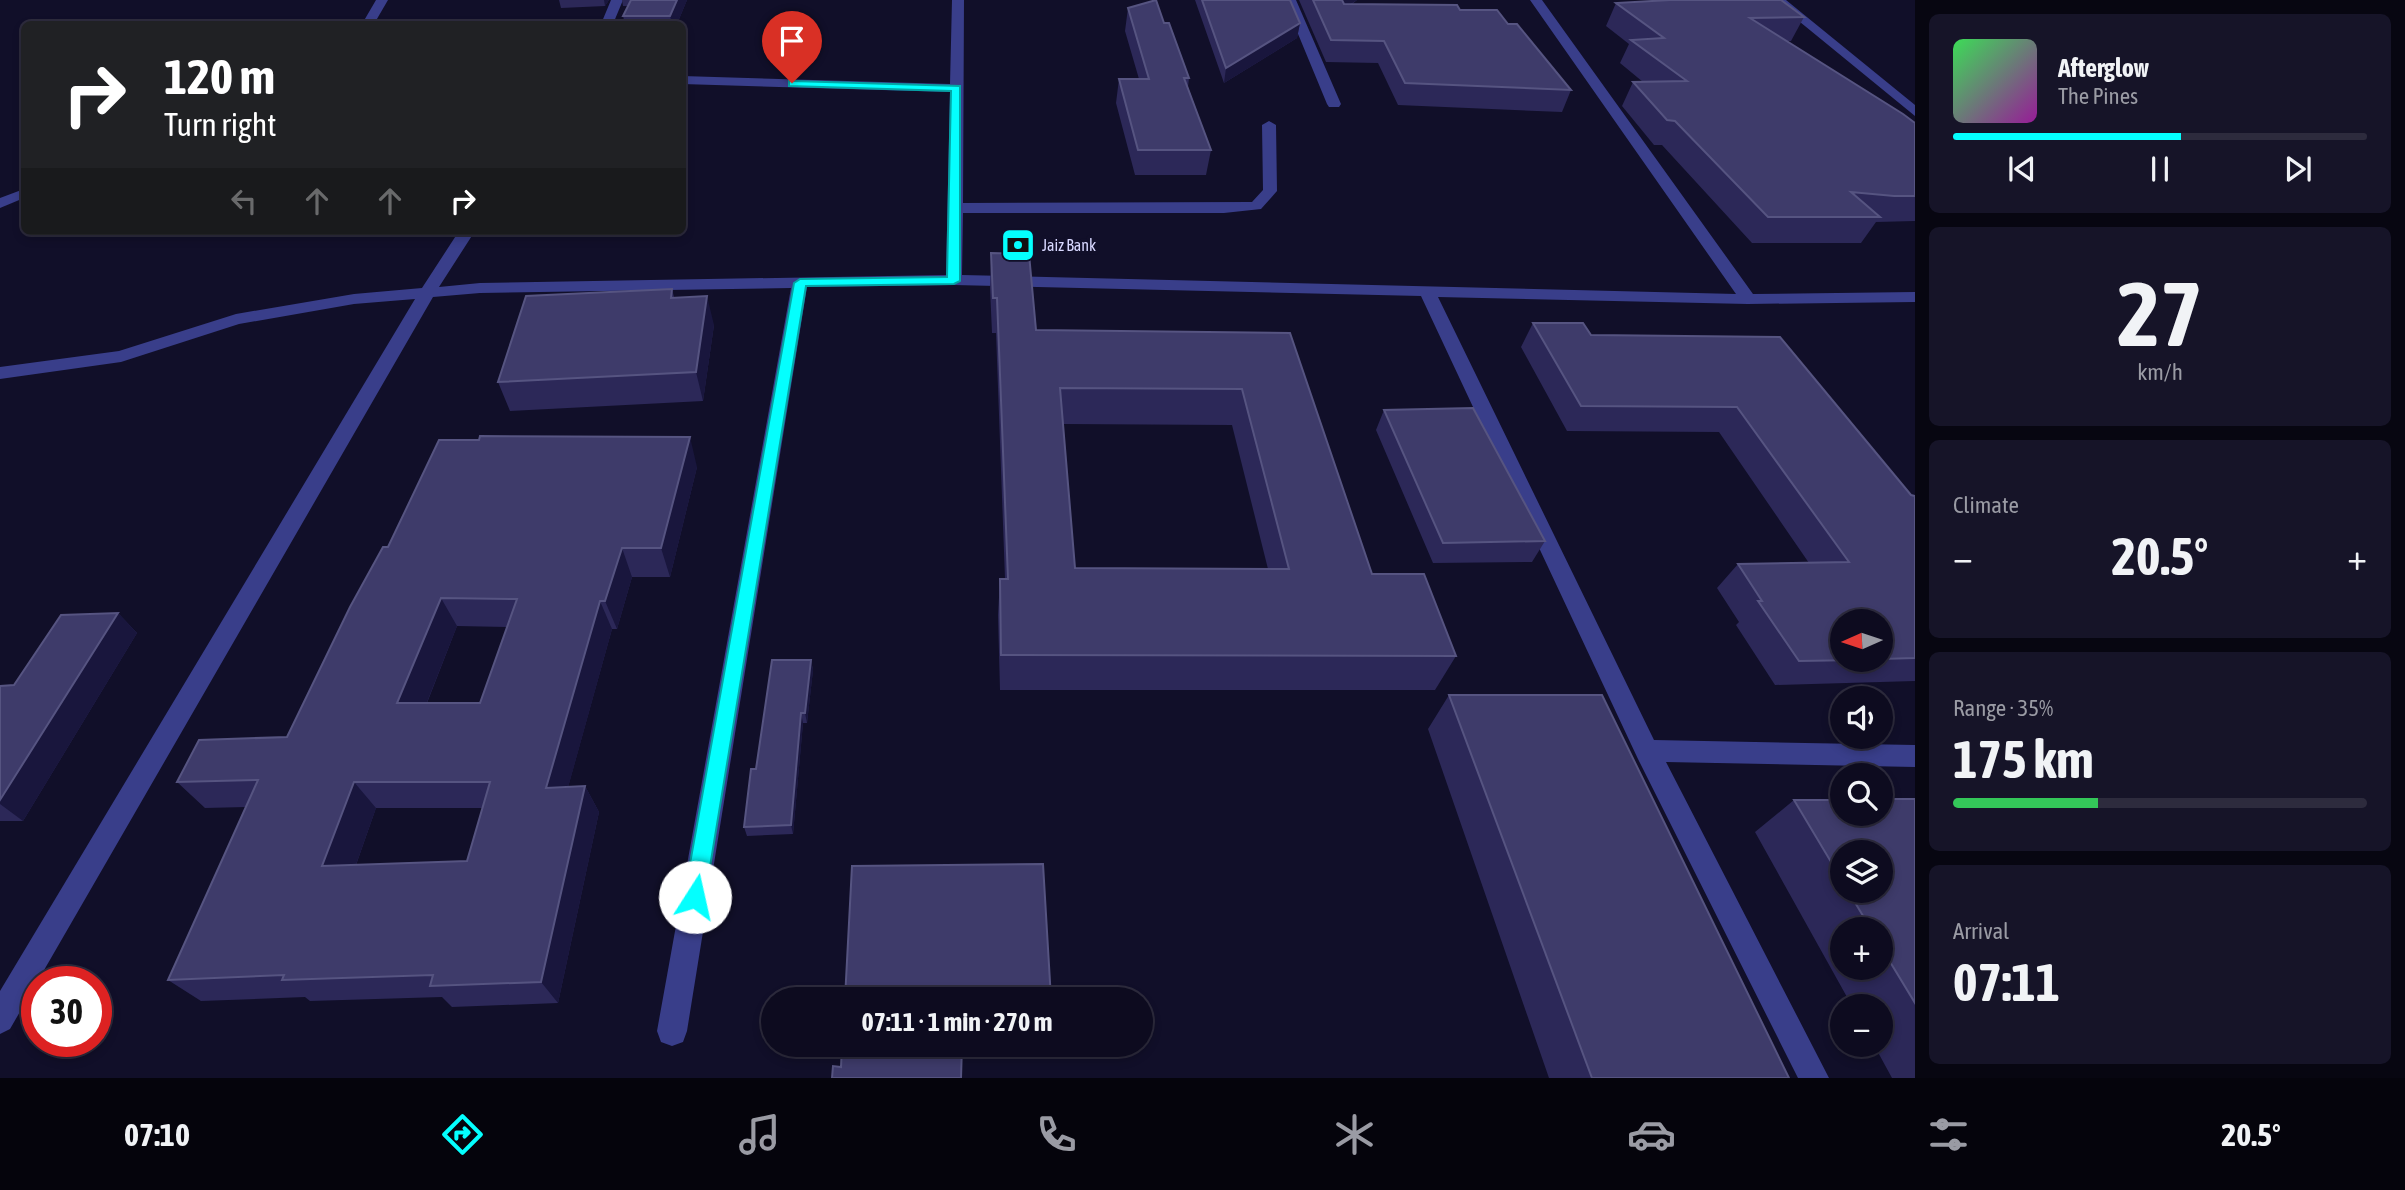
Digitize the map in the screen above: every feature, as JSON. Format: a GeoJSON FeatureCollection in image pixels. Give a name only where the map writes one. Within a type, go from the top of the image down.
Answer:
{"type":"FeatureCollection","features":[{"type":"Feature","properties":{"kind":"street"},"geometry":{"type":"LineString","coordinates":[[370,21],[382,0]]}},
{"type":"Feature","properties":{"kind":"street"},"geometry":{"type":"LineString","coordinates":[[608,21],[617,0]]}},
{"type":"Feature","properties":{"kind":"street"},"geometry":{"type":"LineString","coordinates":[[954,281],[958,0]]}},
{"type":"Feature","properties":{"kind":"street"},"geometry":{"type":"LineString","coordinates":[[1290,0],[1334,104]]}},
{"type":"Feature","properties":{"kind":"street"},"geometry":{"type":"LineString","coordinates":[[1536,0],[1748,299]]}},
{"type":"Feature","properties":{"kind":"street"},"geometry":{"type":"LineString","coordinates":[[1779,0],[1915,112]]}},
{"type":"Feature","properties":{"kind":"street"},"geometry":{"type":"LineString","coordinates":[[686,80],[956,88]]}},
{"type":"Feature","properties":{"kind":"street"},"geometry":{"type":"LineString","coordinates":[[955,208],[1256,206],[1270,191],[1269,125]]}},
{"type":"Feature","properties":{"kind":"street"},"geometry":{"type":"LineString","coordinates":[[0,204],[21,194]]}},
{"type":"Feature","properties":{"kind":"street"},"geometry":{"type":"LineString","coordinates":[[0,1019],[428,291],[464,235]]}},
{"type":"Feature","properties":{"kind":"street"},"geometry":{"type":"LineString","coordinates":[[0,373],[121,356],[236,319],[354,299],[428,291],[954,281],[1748,299],[1915,297]]}},
{"type":"Feature","properties":{"kind":"street"},"geometry":{"type":"LineString","coordinates":[[672,1031],[800,283]]}},
{"type":"Feature","properties":{"kind":"street"},"geometry":{"type":"LineString","coordinates":[[1428,293],[1647,751],[1814,1078]]}},
{"type":"Feature","properties":{"kind":"street"},"geometry":{"type":"LineString","coordinates":[[1647,751],[1915,755]]}},
{"type":"Feature","properties":{"kind":"building"},"geometry":{"type":"Polygon","coordinates":[[[631,0],[677,0],[670,16],[623,16],[631,0]]]}},
{"type":"Feature","properties":{"kind":"building"},"geometry":{"type":"Polygon","coordinates":[[[1156,0],[1164,23],[1169,23],[1189,78],[1184,78],[1211,150],[1138,150],[1119,79],[1149,79],[1128,8],[1156,0]]]}},
{"type":"Feature","properties":{"kind":"building"},"geometry":{"type":"Polygon","coordinates":[[[1202,0],[1290,0],[1300,23],[1226,68],[1202,0]]]}},
{"type":"Feature","properties":{"kind":"building"},"geometry":{"type":"Polygon","coordinates":[[[1313,0],[1342,0],[1344,4],[1457,5],[1460,10],[1497,10],[1508,24],[1517,24],[1571,90],[1405,83],[1384,41],[1331,40],[1313,0]]]}},
{"type":"Feature","properties":{"kind":"building"},"geometry":{"type":"Polygon","coordinates":[[[1781,0],[1804,17],[1750,18],[1915,123],[1915,196],[1851,192],[1880,217],[1768,217],[1675,121],[1667,120],[1633,82],[1687,81],[1631,40],[1664,38],[1616,3],[1781,0]]]}},
{"type":"Feature","properties":{"kind":"building"},"geometry":{"type":"Polygon","coordinates":[[[991,253],[1029,254],[1036,330],[1290,333],[1372,574],[1424,574],[1456,656],[1001,655],[1000,579],[1008,579],[997,298],[993,298],[991,253]],[[1060,388],[1075,568],[1289,569],[1242,389],[1060,388]]]}},
{"type":"Feature","properties":{"kind":"building"},"geometry":{"type":"Polygon","coordinates":[[[672,289],[671,298],[707,296],[696,372],[498,382],[526,296],[672,289]]]}},
{"type":"Feature","properties":{"kind":"building"},"geometry":{"type":"Polygon","coordinates":[[[1533,323],[1583,323],[1591,335],[1780,337],[1911,495],[1915,496],[1915,658],[1894,659],[1894,609],[1830,609],[1830,660],[1799,661],[1758,601],[1762,601],[1738,564],[1849,562],[1737,407],[1581,406],[1533,323]]]}},
{"type":"Feature","properties":{"kind":"building"},"geometry":{"type":"Polygon","coordinates":[[[1473,408],[1545,541],[1443,543],[1384,410],[1473,408]]]}},
{"type":"Feature","properties":{"kind":"building"},"geometry":{"type":"Polygon","coordinates":[[[480,436],[690,437],[661,548],[622,548],[605,601],[600,601],[546,788],[585,786],[541,982],[430,986],[433,975],[282,980],[284,975],[168,980],[258,780],[177,782],[199,740],[287,737],[350,607],[383,547],[388,547],[439,440],[479,440],[480,436]],[[441,598],[397,703],[480,703],[517,599],[441,598]],[[354,782],[322,866],[467,861],[490,782],[354,782]]]}},
{"type":"Feature","properties":{"kind":"building"},"geometry":{"type":"Polygon","coordinates":[[[118,613],[0,800],[0,686],[14,685],[61,615],[118,613]]]}},
{"type":"Feature","properties":{"kind":"building"},"geometry":{"type":"Polygon","coordinates":[[[772,660],[811,660],[805,713],[801,713],[791,825],[744,827],[751,769],[756,769],[772,660]]]}},
{"type":"Feature","properties":{"kind":"building"},"geometry":{"type":"Polygon","coordinates":[[[1449,695],[1602,695],[1789,1078],[1592,1078],[1449,695]]]}},
{"type":"Feature","properties":{"kind":"building"},"geometry":{"type":"Polygon","coordinates":[[[1893,799],[1915,799],[1915,1003],[1893,967],[1893,917],[1864,917],[1855,903],[1893,903],[1893,840],[1830,840],[1830,860],[1794,800],[1830,800],[1830,826],[1893,826],[1893,799]]]}},
{"type":"Feature","properties":{"kind":"building"},"geometry":{"type":"Polygon","coordinates":[[[1043,864],[1050,987],[846,987],[852,866],[1043,864]]]}},
{"type":"Feature","properties":{"kind":"building"},"geometry":{"type":"Polygon","coordinates":[[[841,1057],[962,1057],[961,1078],[832,1078],[833,1066],[841,1067],[841,1057]]]}},
{"type":"Feature","properties":{"kind":"place","name":"Jaiz Bank"},"geometry":{"type":"Point","coordinates":[1018,245]}},
{"type":"Feature","properties":{"kind":"route"},"geometry":{"type":"LineString","coordinates":[[695,897],[800,283],[954,281],[956,88],[792,83]]}}]}
